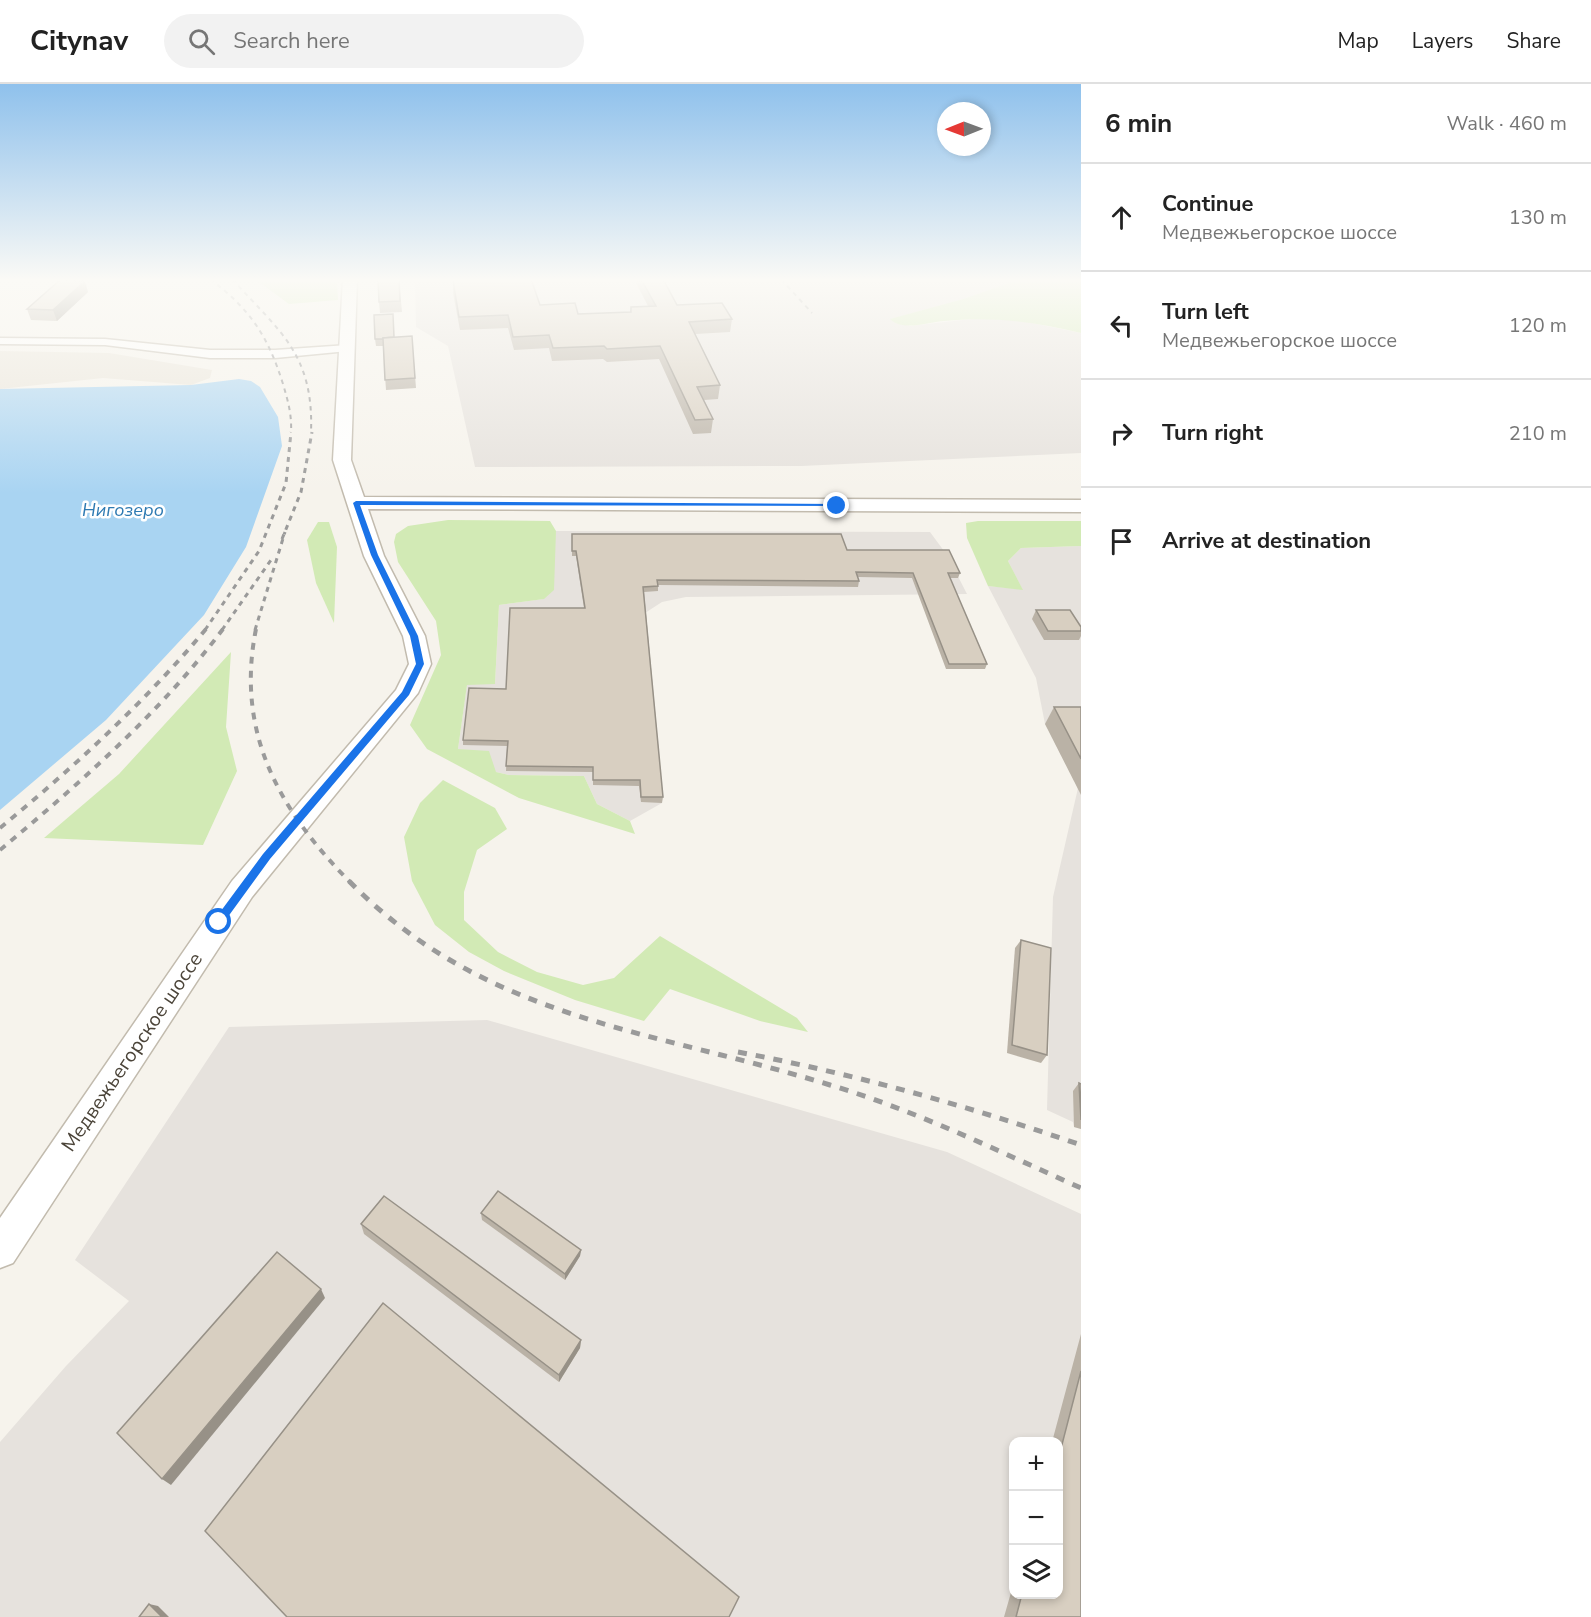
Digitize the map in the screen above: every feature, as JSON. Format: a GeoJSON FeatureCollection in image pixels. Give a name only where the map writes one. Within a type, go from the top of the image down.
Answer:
{"type":"FeatureCollection","features":[{"type":"Feature","properties":{"kind":"street"},"geometry":{"type":"LineString","coordinates":[[180,351],[210,354],[275,354],[317,351]]}},
{"type":"Feature","properties":{"kind":"street","name":"Медвежьегорское шоссе"},"geometry":{"type":"LineString","coordinates":[[0,1250],[242,889],[406,693],[420,664],[414,636],[374,555],[342,460],[348,351]]}},
{"type":"Feature","properties":{"kind":"street"},"geometry":{"type":"LineString","coordinates":[[356,503],[1081,506]]}},
{"type":"Feature","properties":{"kind":"shaded area"},"geometry":{"type":"Polygon","coordinates":[[[0,351],[109,353],[212,370],[210,378],[191,385],[103,378],[0,389],[0,351]]]}},
{"type":"Feature","properties":{"kind":"shaded area"},"geometry":{"type":"Polygon","coordinates":[[[449,351],[1081,351],[1081,453],[801,466],[475,467],[449,351]]]}},
{"type":"Feature","properties":{"kind":"shaded area"},"geometry":{"type":"Polygon","coordinates":[[[556,531],[930,532],[947,555],[967,594],[686,597],[662,602],[645,613],[662,803],[630,821],[597,804],[584,776],[509,775],[496,772],[458,749],[467,684],[495,684],[499,605],[543,599],[556,531]]]}},
{"type":"Feature","properties":{"kind":"shaded area"},"geometry":{"type":"Polygon","coordinates":[[[1081,546],[1081,1129],[1074,1127],[1073,1122],[1047,1110],[1053,897],[1078,788],[1045,724],[1036,678],[988,586],[1022,589],[1008,561],[1021,548],[1081,546]]]}},
{"type":"Feature","properties":{"kind":"shaded area"},"geometry":{"type":"Polygon","coordinates":[[[487,1020],[947,1152],[1081,1214],[1081,1617],[0,1617],[0,1442],[66,1366],[129,1301],[75,1260],[229,1027],[487,1020]]]}},
{"type":"Feature","properties":{"kind":"green space"},"geometry":{"type":"Polygon","coordinates":[[[448,520],[550,521],[556,531],[554,590],[544,599],[499,605],[495,684],[467,685],[458,749],[489,751],[496,772],[509,775],[584,776],[597,804],[630,821],[635,834],[519,798],[427,749],[410,725],[441,655],[436,621],[398,562],[394,542],[396,534],[408,526],[448,520]]]}},
{"type":"Feature","properties":{"kind":"green space"},"geometry":{"type":"Polygon","coordinates":[[[1081,521],[1081,546],[1021,548],[1008,561],[1023,590],[988,586],[967,538],[966,523],[1081,521]]]}},
{"type":"Feature","properties":{"kind":"green space"},"geometry":{"type":"Polygon","coordinates":[[[318,522],[329,522],[337,547],[334,623],[316,583],[307,540],[318,522]]]}},
{"type":"Feature","properties":{"kind":"green space"},"geometry":{"type":"Polygon","coordinates":[[[231,652],[226,727],[237,771],[203,845],[44,838],[119,774],[231,652]]]}},
{"type":"Feature","properties":{"kind":"green space"},"geometry":{"type":"Polygon","coordinates":[[[443,780],[495,808],[507,829],[477,850],[464,892],[464,920],[498,952],[537,972],[583,985],[614,978],[660,936],[797,1018],[808,1032],[760,1021],[670,989],[644,1021],[575,1000],[504,971],[469,952],[435,925],[412,881],[404,837],[420,803],[443,780]]]}},
{"type":"Feature","properties":{"kind":"water","name":"Нигозеро"},"geometry":{"type":"Polygon","coordinates":[[[239,379],[251,381],[260,387],[278,417],[282,446],[246,547],[204,615],[106,720],[0,810],[0,389],[191,385],[239,379]]]}},
{"type":"Feature","properties":{"kind":"building"},"geometry":{"type":"Polygon","coordinates":[[[384,351],[413,351],[415,378],[385,380],[384,351]]]}},
{"type":"Feature","properties":{"kind":"building"},"geometry":{"type":"Polygon","coordinates":[[[662,351],[703,351],[720,385],[697,387],[713,419],[695,420],[662,351]]]}},
{"type":"Feature","properties":{"kind":"building"},"geometry":{"type":"Polygon","coordinates":[[[572,534],[841,534],[847,550],[949,550],[960,573],[948,573],[987,664],[949,664],[913,573],[856,572],[859,581],[657,580],[658,586],[643,587],[663,797],[641,797],[640,780],[593,780],[593,767],[506,766],[508,741],[463,740],[469,688],[506,689],[510,608],[585,608],[576,551],[572,551],[572,534]]]}},
{"type":"Feature","properties":{"kind":"building"},"geometry":{"type":"Polygon","coordinates":[[[1036,610],[1070,610],[1081,627],[1081,631],[1048,631],[1036,610]]]}},
{"type":"Feature","properties":{"kind":"building"},"geometry":{"type":"Polygon","coordinates":[[[1054,707],[1081,707],[1081,759],[1054,707]]]}},
{"type":"Feature","properties":{"kind":"building"},"geometry":{"type":"Polygon","coordinates":[[[1021,940],[1051,948],[1047,1055],[1012,1045],[1021,940]]]}},
{"type":"Feature","properties":{"kind":"building"},"geometry":{"type":"Polygon","coordinates":[[[1079,1083],[1081,1084],[1081,1120],[1079,1083]]]}},
{"type":"Feature","properties":{"kind":"building"},"geometry":{"type":"Polygon","coordinates":[[[498,1191],[581,1250],[565,1274],[481,1213],[498,1191]]]}},
{"type":"Feature","properties":{"kind":"building"},"geometry":{"type":"Polygon","coordinates":[[[384,1196],[581,1340],[559,1375],[361,1224],[384,1196]]]}},
{"type":"Feature","properties":{"kind":"building"},"geometry":{"type":"Polygon","coordinates":[[[277,1252],[321,1289],[162,1479],[117,1433],[277,1252]]]}},
{"type":"Feature","properties":{"kind":"building"},"geometry":{"type":"Polygon","coordinates":[[[383,1303],[739,1597],[729,1617],[287,1617],[205,1531],[383,1303]]]}},
{"type":"Feature","properties":{"kind":"building"},"geometry":{"type":"Polygon","coordinates":[[[1081,1371],[1081,1617],[1016,1617],[1021,1599],[1063,1599],[1063,1441],[1081,1371]]]}},
{"type":"Feature","properties":{"kind":"building"},"geometry":{"type":"Polygon","coordinates":[[[149,1604],[162,1617],[139,1617],[149,1604]]]}},
{"type":"Feature","properties":{"kind":"railway"},"geometry":{"type":"LineString","coordinates":[[270,351],[285,390],[291,432]]}},
{"type":"Feature","properties":{"kind":"railway"},"geometry":{"type":"LineString","coordinates":[[293,351],[307,383],[311,433]]}},
{"type":"Feature","properties":{"kind":"railway"},"geometry":{"type":"LineString","coordinates":[[205,630],[259,551],[286,483],[291,432]]}},
{"type":"Feature","properties":{"kind":"railway"},"geometry":{"type":"LineString","coordinates":[[282,539],[301,492],[312,432]]}},
{"type":"Feature","properties":{"kind":"railway"},"geometry":{"type":"LineString","coordinates":[[255,630],[285,532]]}},
{"type":"Feature","properties":{"kind":"railway"},"geometry":{"type":"LineString","coordinates":[[222,630],[271,560]]}},
{"type":"Feature","properties":{"kind":"railway"},"geometry":{"type":"LineString","coordinates":[[0,828],[108,733],[158,683],[206,629]]}},
{"type":"Feature","properties":{"kind":"railway"},"geometry":{"type":"LineString","coordinates":[[0,850],[118,746],[173,690],[223,629]]}},
{"type":"Feature","properties":{"kind":"railway"},"geometry":{"type":"LineString","coordinates":[[256,629],[251,667],[252,702],[258,736],[269,768],[284,798],[303,827],[349,881]]}},
{"type":"Feature","properties":{"kind":"railway"},"geometry":{"type":"LineString","coordinates":[[349,881],[402,928],[457,964],[515,993],[575,1015],[862,1095],[957,1132],[1081,1188]]}},
{"type":"Feature","properties":{"kind":"railway"},"geometry":{"type":"LineString","coordinates":[[738,1052],[825,1070],[911,1092],[1081,1145]]}},
{"type":"Feature","properties":{"kind":"route"},"geometry":{"type":"LineString","coordinates":[[219,922],[267,857],[406,693],[420,664],[414,636],[374,555],[356,503],[837,506]]}}]}
